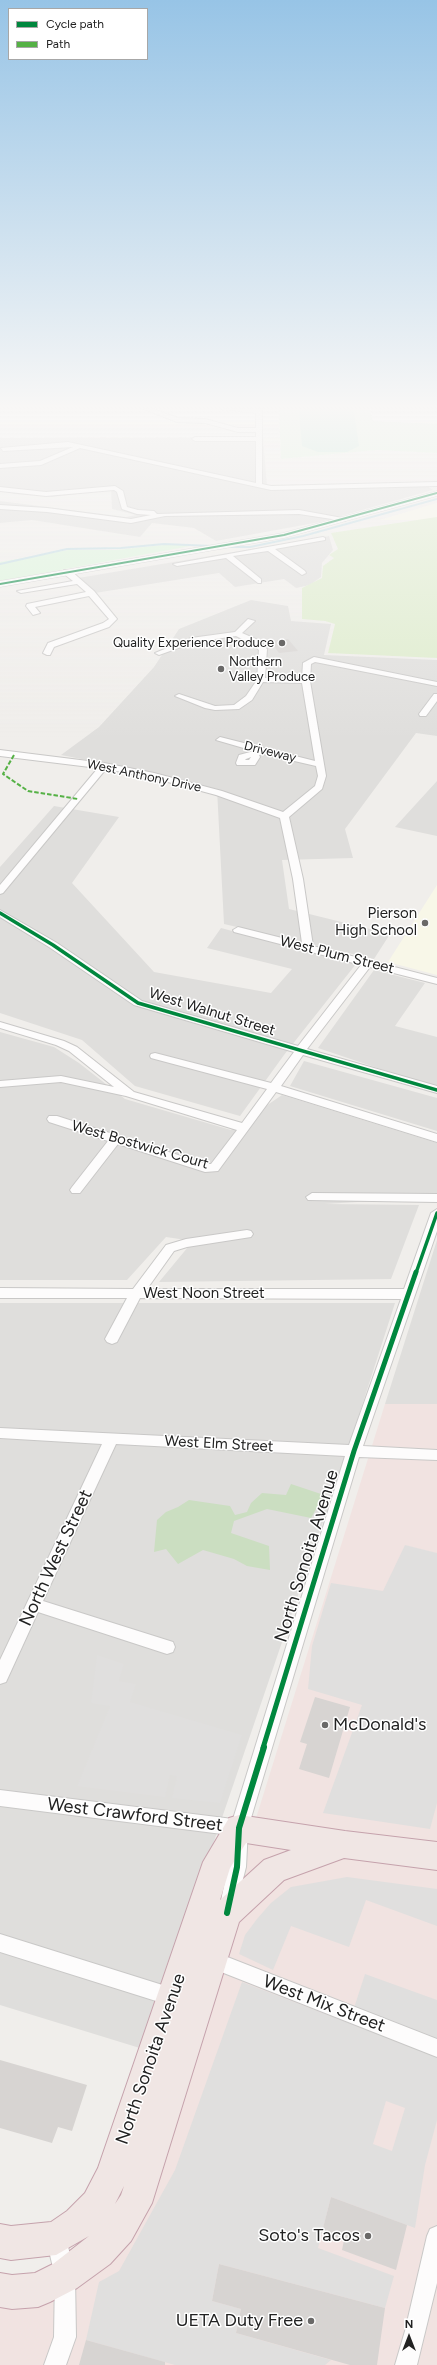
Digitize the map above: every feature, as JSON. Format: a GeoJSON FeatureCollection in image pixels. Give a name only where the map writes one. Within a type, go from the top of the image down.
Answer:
{"type":"FeatureCollection","features":[{"type":"Feature","properties":{"kind":"highway","name":"West Crawford Street"},"geometry":{"type":"LineString","coordinates":[[239,1828],[345,1845],[437,1856]]}},
{"type":"Feature","properties":{"kind":"highway","name":"North Sonoita Avenue"},"geometry":{"type":"LineString","coordinates":[[0,2290],[12,2292],[38,2290],[65,2276],[98,2252],[119,2229],[136,2203],[158,2083],[184,2001],[218,1862],[239,1828]]}},
{"type":"Feature","properties":{"kind":"highway"},"geometry":{"type":"LineString","coordinates":[[227,1913],[263,1878],[274,1870],[345,1845]]}},
{"type":"Feature","properties":{"kind":"highway","name":"North Sonoita Avenue"},"geometry":{"type":"LineString","coordinates":[[184,2001],[212,1960],[227,1913]]}},
{"type":"Feature","properties":{"kind":"highway","name":"North Sonoita Avenue"},"geometry":{"type":"LineString","coordinates":[[56,2238],[79,2223],[97,2205],[158,2083]]}},
{"type":"Feature","properties":{"kind":"highway"},"geometry":{"type":"LineString","coordinates":[[0,2240],[11,2243],[56,2238]]}},
{"type":"Feature","properties":{"kind":"street"},"geometry":{"type":"LineString","coordinates":[[119,519],[131,521],[139,519]]}},
{"type":"Feature","properties":{"kind":"street"},"geometry":{"type":"LineString","coordinates":[[0,584],[284,535],[344,519]]}},
{"type":"Feature","properties":{"kind":"street"},"geometry":{"type":"LineString","coordinates":[[177,564],[323,539]]}},
{"type":"Feature","properties":{"kind":"street"},"geometry":{"type":"LineString","coordinates":[[270,549],[302,573]]}},
{"type":"Feature","properties":{"kind":"street"},"geometry":{"type":"LineString","coordinates":[[195,550],[204,559]]}},
{"type":"Feature","properties":{"kind":"street"},"geometry":{"type":"LineString","coordinates":[[227,555],[258,581]]}},
{"type":"Feature","properties":{"kind":"street"},"geometry":{"type":"LineString","coordinates":[[47,653],[48,648],[51,645],[112,622],[112,616],[91,593],[68,572]]}},
{"type":"Feature","properties":{"kind":"street"},"geometry":{"type":"LineString","coordinates":[[21,592],[78,582]]}},
{"type":"Feature","properties":{"kind":"street"},"geometry":{"type":"LineString","coordinates":[[34,610],[30,606],[33,604],[91,593]]}},
{"type":"Feature","properties":{"kind":"street"},"geometry":{"type":"LineString","coordinates":[[237,634],[251,622]]}},
{"type":"Feature","properties":{"kind":"street"},"geometry":{"type":"LineString","coordinates":[[159,653],[194,640],[237,634],[255,642],[263,649],[261,680],[249,698],[236,707],[215,708],[205,706],[179,696]]}},
{"type":"Feature","properties":{"kind":"street"},"geometry":{"type":"LineString","coordinates":[[308,948],[298,879],[284,816],[319,787],[322,776],[305,667],[309,660],[314,659],[437,684]]}},
{"type":"Feature","properties":{"kind":"street"},"geometry":{"type":"LineString","coordinates":[[261,680],[306,681]]}},
{"type":"Feature","properties":{"kind":"street"},"geometry":{"type":"LineString","coordinates":[[423,714],[437,696]]}},
{"type":"Feature","properties":{"kind":"street","name":"Driveway"},"geometry":{"type":"LineString","coordinates":[[220,740],[321,765]]}},
{"type":"Feature","properties":{"kind":"street"},"geometry":{"type":"LineString","coordinates":[[254,755],[264,751]]}},
{"type":"Feature","properties":{"kind":"street","name":"West Anthony Drive"},"geometry":{"type":"LineString","coordinates":[[0,753],[104,766],[199,787],[284,816]]}},
{"type":"Feature","properties":{"kind":"street"},"geometry":{"type":"LineString","coordinates":[[0,891],[104,766]]}},
{"type":"Feature","properties":{"kind":"street","name":"West Walnut Street"},"geometry":{"type":"LineString","coordinates":[[0,914],[53,945],[138,1003],[300,1052],[437,1090]]}},
{"type":"Feature","properties":{"kind":"street","name":"West Plum Street"},"geometry":{"type":"LineString","coordinates":[[238,930],[437,981]]}},
{"type":"Feature","properties":{"kind":"street"},"geometry":{"type":"LineString","coordinates":[[0,1084],[61,1079],[130,1094],[245,1128],[300,1052],[368,963]]}},
{"type":"Feature","properties":{"kind":"street"},"geometry":{"type":"LineString","coordinates":[[0,1025],[60,1043],[73,1049],[130,1094]]}},
{"type":"Feature","properties":{"kind":"street"},"geometry":{"type":"LineString","coordinates":[[155,1056],[275,1088],[437,1138]]}},
{"type":"Feature","properties":{"kind":"street","name":"West Bostwick Court"},"geometry":{"type":"LineString","coordinates":[[53,1120],[205,1168],[214,1168],[245,1128]]}},
{"type":"Feature","properties":{"kind":"street"},"geometry":{"type":"LineString","coordinates":[[76,1190],[115,1139]]}},
{"type":"Feature","properties":{"kind":"street"},"geometry":{"type":"LineString","coordinates":[[312,1197],[437,1198]]}},
{"type":"Feature","properties":{"kind":"street","name":"North Sonoita Avenue"},"geometry":{"type":"LineString","coordinates":[[227,1913],[237,1867],[239,1828],[354,1451],[437,1213]]}},
{"type":"Feature","properties":{"kind":"street"},"geometry":{"type":"LineString","coordinates":[[112,1339],[136,1294],[170,1248],[186,1243],[247,1234]]}},
{"type":"Feature","properties":{"kind":"street","name":"West Noon Street"},"geometry":{"type":"LineString","coordinates":[[0,1293],[409,1294]]}},
{"type":"Feature","properties":{"kind":"street","name":"West Elm Street"},"geometry":{"type":"LineString","coordinates":[[0,1433],[437,1455]]}},
{"type":"Feature","properties":{"kind":"street","name":"North West Street"},"geometry":{"type":"LineString","coordinates":[[0,1677],[112,1438]]}},
{"type":"Feature","properties":{"kind":"street"},"geometry":{"type":"LineString","coordinates":[[34,1604],[167,1647]]}},
{"type":"Feature","properties":{"kind":"street","name":"West Crawford Street"},"geometry":{"type":"LineString","coordinates":[[0,1798],[239,1828]]}},
{"type":"Feature","properties":{"kind":"street"},"geometry":{"type":"LineString","coordinates":[[0,1943],[184,2001]]}},
{"type":"Feature","properties":{"kind":"street","name":"West Mix Street"},"geometry":{"type":"LineString","coordinates":[[212,1960],[437,2048]]}},
{"type":"Feature","properties":{"kind":"street"},"geometry":{"type":"LineString","coordinates":[[406,2365],[416,2331],[437,2236]]}},
{"type":"Feature","properties":{"kind":"street"},"geometry":{"type":"LineString","coordinates":[[55,2365],[65,2337],[65,2276],[56,2238]]}},
{"type":"Feature","properties":{"kind":"shaded area"},"geometry":{"type":"Polygon","coordinates":[[[0,519],[329,519],[216,541],[194,528],[152,523],[140,537],[32,520],[0,523],[0,519]]]}},
{"type":"Feature","properties":{"kind":"shaded area"},"geometry":{"type":"Polygon","coordinates":[[[382,519],[437,519],[437,520],[380,520],[382,519]]]}},
{"type":"Feature","properties":{"kind":"shaded area"},"geometry":{"type":"Polygon","coordinates":[[[329,536],[333,550],[322,563],[321,577],[310,585],[296,588],[284,579],[235,587],[219,573],[95,593],[78,578],[329,536]]]}},
{"type":"Feature","properties":{"kind":"shaded area"},"geometry":{"type":"Polygon","coordinates":[[[251,600],[288,606],[291,621],[331,624],[324,655],[437,660],[437,736],[416,733],[345,829],[353,858],[282,860],[289,909],[390,934],[374,959],[224,924],[217,789],[159,774],[61,755],[99,727],[154,667],[179,629],[251,600]]]}},
{"type":"Feature","properties":{"kind":"shaded area"},"geometry":{"type":"Polygon","coordinates":[[[437,781],[437,836],[395,827],[437,781]]]}},
{"type":"Feature","properties":{"kind":"shaded area"},"geometry":{"type":"Polygon","coordinates":[[[54,806],[119,817],[72,883],[154,972],[271,993],[292,969],[207,948],[221,928],[356,964],[284,1055],[240,1116],[135,1086],[82,1040],[0,1013],[0,867],[54,806]]]}},
{"type":"Feature","properties":{"kind":"shaded area","name":"Pierson High School"},"geometry":{"type":"Polygon","coordinates":[[[437,885],[437,975],[388,962],[437,885]]]}},
{"type":"Feature","properties":{"kind":"shaded area"},"geometry":{"type":"Polygon","coordinates":[[[374,970],[425,983],[395,1026],[437,1037],[437,1088],[318,1048],[374,970]]]}},
{"type":"Feature","properties":{"kind":"shaded area"},"geometry":{"type":"Polygon","coordinates":[[[0,1032],[54,1047],[79,1063],[125,1099],[231,1130],[282,1095],[437,1143],[437,1197],[325,1204],[419,1205],[391,1279],[159,1282],[193,1241],[166,1237],[127,1280],[0,1280],[0,1032]]]}},
{"type":"Feature","properties":{"kind":"shaded area"},"geometry":{"type":"Polygon","coordinates":[[[304,1061],[437,1098],[437,1131],[290,1086],[304,1061]]]}},
{"type":"Feature","properties":{"kind":"shaded area"},"geometry":{"type":"Polygon","coordinates":[[[437,1240],[437,1404],[385,1404],[437,1240]]]}},
{"type":"Feature","properties":{"kind":"shaded area"},"geometry":{"type":"Polygon","coordinates":[[[0,1303],[395,1303],[349,1446],[143,2049],[0,2005],[0,1303]]]}},
{"type":"Feature","properties":{"kind":"shaded area"},"geometry":{"type":"Polygon","coordinates":[[[385,1404],[437,1404],[437,2365],[0,2365],[0,2305],[14,2310],[132,2241],[257,1815],[385,1404]]]}},
{"type":"Feature","properties":{"kind":"shaded area"},"geometry":{"type":"Polygon","coordinates":[[[405,1545],[437,1553],[437,1803],[430,1829],[323,1813],[362,1705],[308,1689],[312,1646],[331,1583],[383,1591],[405,1545]]]}},
{"type":"Feature","properties":{"kind":"shaded area"},"geometry":{"type":"Polygon","coordinates":[[[97,1655],[124,1664],[119,1681],[136,1684],[130,1702],[242,1735],[220,1803],[172,1798],[177,1776],[170,1775],[165,1797],[77,1786],[110,1706],[91,1703],[97,1655]]]}},
{"type":"Feature","properties":{"kind":"shaded area"},"geometry":{"type":"Polygon","coordinates":[[[347,1877],[437,1889],[437,1926],[366,1900],[349,1947],[291,1926],[273,1970],[239,1954],[245,1935],[257,1919],[271,1903],[291,1887],[347,1877]]]}},
{"type":"Feature","properties":{"kind":"shaded area"},"geometry":{"type":"Polygon","coordinates":[[[365,1974],[437,2000],[437,2040],[354,2008],[365,1974]]]}},
{"type":"Feature","properties":{"kind":"shaded area"},"geometry":{"type":"Polygon","coordinates":[[[242,1982],[437,2057],[437,2120],[425,2165],[415,2228],[331,2197],[318,2248],[394,2276],[385,2308],[219,2264],[212,2301],[241,2309],[236,2333],[331,2360],[325,2365],[175,2365],[86,2340],[99,2282],[119,2271],[175,2170],[242,1982]],[[386,2101],[373,2144],[392,2151],[405,2108],[386,2101]]]}},
{"type":"Feature","properties":{"kind":"green space"},"geometry":{"type":"Polygon","coordinates":[[[421,519],[437,519],[437,658],[328,653],[335,624],[325,621],[302,619],[302,588],[322,578],[323,566],[334,558],[329,555],[338,549],[331,533],[421,519]]]}},
{"type":"Feature","properties":{"kind":"green space"},"geometry":{"type":"Polygon","coordinates":[[[173,544],[196,545],[0,581],[0,562],[68,550],[116,550],[173,544]]]}},
{"type":"Feature","properties":{"kind":"green space"},"geometry":{"type":"Polygon","coordinates":[[[291,1484],[324,1495],[311,1518],[267,1509],[234,1521],[231,1533],[269,1546],[270,1570],[247,1566],[234,1559],[203,1550],[178,1564],[166,1549],[154,1552],[157,1520],[166,1512],[189,1500],[230,1506],[235,1515],[247,1512],[251,1503],[262,1493],[286,1495],[291,1484]]]}},
{"type":"Feature","properties":{"kind":"building"},"geometry":{"type":"Polygon","coordinates":[[[288,639],[298,651],[279,653],[270,641],[288,639]]]}},
{"type":"Feature","properties":{"kind":"building","name":"McDonald's"},"geometry":{"type":"Polygon","coordinates":[[[315,1697],[350,1707],[329,1778],[299,1769],[307,1744],[300,1742],[315,1697]]]}},
{"type":"Feature","properties":{"kind":"building"},"geometry":{"type":"Polygon","coordinates":[[[0,2060],[87,2085],[72,2131],[58,2127],[52,2143],[0,2128],[0,2060]]]}},
{"type":"Feature","properties":{"kind":"building","name":"Soto's Tacos"},"geometry":{"type":"Polygon","coordinates":[[[331,2197],[407,2225],[396,2270],[342,2250],[344,2240],[322,2232],[331,2197]]]}},
{"type":"Feature","properties":{"kind":"building","name":"UETA Duty Free"},"geometry":{"type":"Polygon","coordinates":[[[219,2264],[385,2308],[377,2365],[350,2365],[236,2333],[241,2309],[212,2301],[219,2264]]]}},
{"type":"Feature","properties":{"kind":"building"},"geometry":{"type":"Polygon","coordinates":[[[86,2340],[165,2362],[165,2365],[79,2365],[86,2340]]]}},
{"type":"Feature","properties":{"kind":"waterway"},"geometry":{"type":"LineString","coordinates":[[225,547],[250,547],[303,536],[363,519]]}},
{"type":"Feature","properties":{"kind":"waterway"},"geometry":{"type":"LineString","coordinates":[[0,564],[67,549],[121,548],[164,544],[213,546]]}},
{"type":"Feature","properties":{"kind":"marked path"},"geometry":{"type":"LineString","coordinates":[[14,755],[3,774],[28,791],[78,799]]}},
{"type":"Feature","properties":{"kind":"cycle path"},"geometry":{"type":"LineString","coordinates":[[0,584],[284,535],[341,519]]}},
{"type":"Feature","properties":{"kind":"cycle path"},"geometry":{"type":"LineString","coordinates":[[0,913],[53,945],[138,1003],[437,1090]]}},
{"type":"Feature","properties":{"kind":"cycle path"},"geometry":{"type":"LineString","coordinates":[[227,1913],[237,1867],[239,1828],[354,1451],[437,1213]]}},
{"type":"Feature","properties":{"kind":"place","name":"Quality Experience Produce"},"geometry":{"type":"Point","coordinates":[282,643]}},
{"type":"Feature","properties":{"kind":"place","name":"Northern Valley Produce"},"geometry":{"type":"Point","coordinates":[221,669]}},
{"type":"Feature","properties":{"kind":"place","name":"Pierson High School"},"geometry":{"type":"Point","coordinates":[425,923]}},
{"type":"Feature","properties":{"kind":"place","name":"McDonald's"},"geometry":{"type":"Point","coordinates":[325,1725]}},
{"type":"Feature","properties":{"kind":"place","name":"Soto's Tacos"},"geometry":{"type":"Point","coordinates":[368,2236]}},
{"type":"Feature","properties":{"kind":"place","name":"UETA Duty Free"},"geometry":{"type":"Point","coordinates":[311,2321]}}]}
